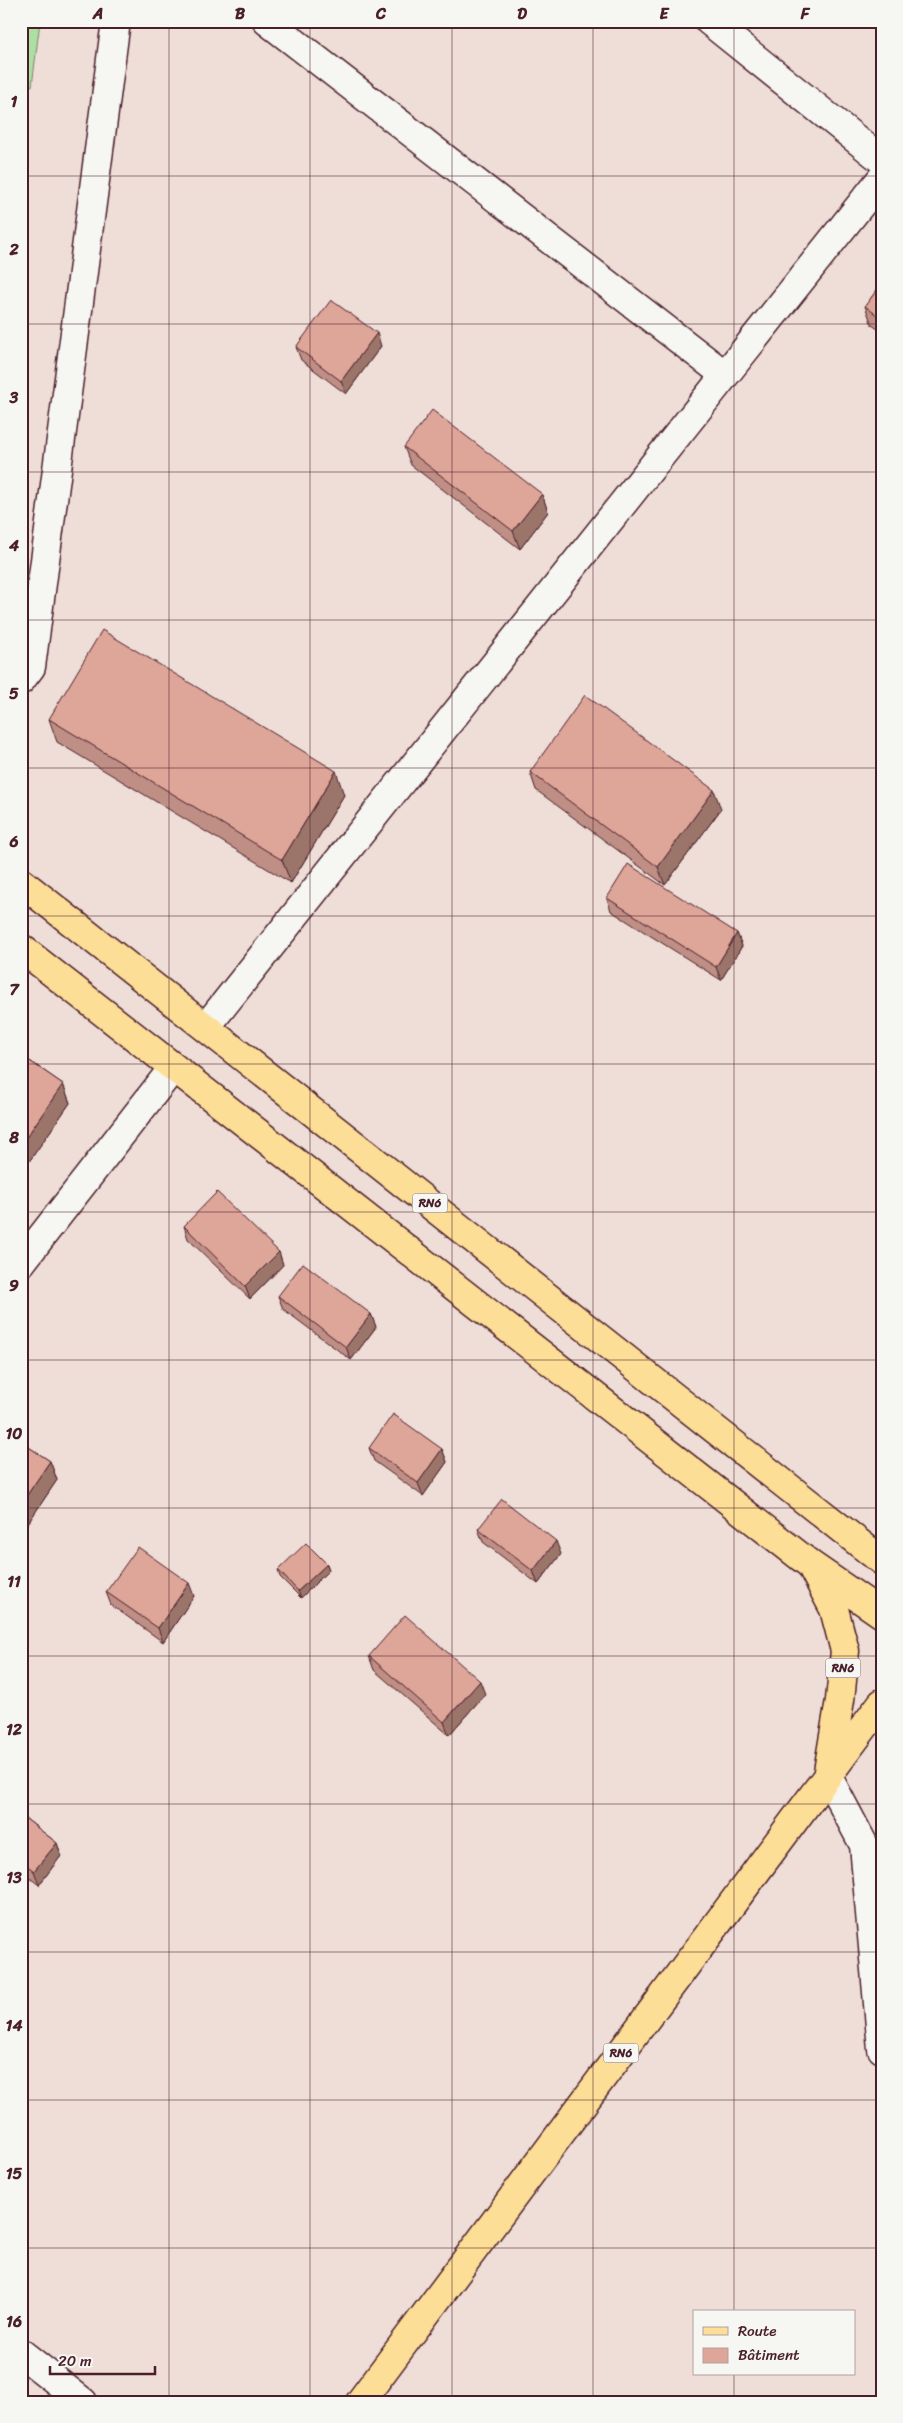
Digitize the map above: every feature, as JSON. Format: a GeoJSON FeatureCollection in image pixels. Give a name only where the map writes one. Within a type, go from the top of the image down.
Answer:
{"type":"FeatureCollection","features":[{"type":"Feature","properties":{"kind":"main road","name":"RN6"},"geometry":{"type":"LineString","coordinates":[[21,882],[882,1561]]}},
{"type":"Feature","properties":{"kind":"main road","name":"RN6"},"geometry":{"type":"LineString","coordinates":[[21,948],[811,1566],[834,1608],[844,1651],[840,1700],[828,1777]]}},
{"type":"Feature","properties":{"kind":"main road"},"geometry":{"type":"LineString","coordinates":[[837,1526],[870,1542],[882,1544]]}},
{"type":"Feature","properties":{"kind":"main road"},"geometry":{"type":"LineString","coordinates":[[811,1566],[882,1614]]}},
{"type":"Feature","properties":{"kind":"main road","name":"RN6"},"geometry":{"type":"LineString","coordinates":[[360,2402],[882,1704]]}},
{"type":"Feature","properties":{"kind":"street"},"geometry":{"type":"LineString","coordinates":[[21,680],[31,667],[116,21]]}},
{"type":"Feature","properties":{"kind":"street"},"geometry":{"type":"LineString","coordinates":[[267,21],[725,375]]}},
{"type":"Feature","properties":{"kind":"street"},"geometry":{"type":"LineString","coordinates":[[709,21],[882,160]]}},
{"type":"Feature","properties":{"kind":"street"},"geometry":{"type":"LineString","coordinates":[[206,1026],[882,178]]}},
{"type":"Feature","properties":{"kind":"street"},"geometry":{"type":"LineString","coordinates":[[21,1263],[173,1068]]}},
{"type":"Feature","properties":{"kind":"street"},"geometry":{"type":"LineString","coordinates":[[828,1777],[864,1845],[882,2049]]}},
{"type":"Feature","properties":{"kind":"street"},"geometry":{"type":"LineString","coordinates":[[21,2353],[83,2402]]}},
{"type":"Feature","properties":{"kind":"green space"},"geometry":{"type":"Polygon","coordinates":[[[21,21],[40,21],[32,86],[21,84],[21,21]]]}},
{"type":"Feature","properties":{"kind":"building"},"geometry":{"type":"Polygon","coordinates":[[[882,283],[882,319],[865,306],[882,283]]]}},
{"type":"Feature","properties":{"kind":"building"},"geometry":{"type":"Polygon","coordinates":[[[331,300],[377,333],[341,381],[296,347],[331,300]]]}},
{"type":"Feature","properties":{"kind":"building"},"geometry":{"type":"Polygon","coordinates":[[[432,410],[542,494],[513,531],[404,447],[432,410]]]}},
{"type":"Feature","properties":{"kind":"building"},"geometry":{"type":"Polygon","coordinates":[[[102,630],[336,771],[282,860],[49,719],[102,630]]]}},
{"type":"Feature","properties":{"kind":"building"},"geometry":{"type":"Polygon","coordinates":[[[585,695],[714,790],[658,867],[530,772],[585,695]]]}},
{"type":"Feature","properties":{"kind":"building"},"geometry":{"type":"Polygon","coordinates":[[[628,864],[737,933],[716,967],[607,898],[628,864]]]}},
{"type":"Feature","properties":{"kind":"building"},"geometry":{"type":"Polygon","coordinates":[[[21,1055],[63,1084],[21,1145],[21,1055]]]}},
{"type":"Feature","properties":{"kind":"building"},"geometry":{"type":"Polygon","coordinates":[[[217,1192],[279,1252],[245,1286],[184,1226],[217,1192]]]}},
{"type":"Feature","properties":{"kind":"building"},"geometry":{"type":"Polygon","coordinates":[[[303,1263],[371,1314],[346,1347],[278,1296],[303,1263]]]}},
{"type":"Feature","properties":{"kind":"building"},"geometry":{"type":"Polygon","coordinates":[[[393,1414],[442,1449],[418,1483],[369,1448],[393,1414]]]}},
{"type":"Feature","properties":{"kind":"building"},"geometry":{"type":"Polygon","coordinates":[[[21,1442],[50,1461],[21,1504],[21,1442]]]}},
{"type":"Feature","properties":{"kind":"building"},"geometry":{"type":"Polygon","coordinates":[[[502,1499],[556,1541],[533,1571],[478,1529],[502,1499]]]}},
{"type":"Feature","properties":{"kind":"building"},"geometry":{"type":"Polygon","coordinates":[[[306,1543],[327,1564],[298,1591],[278,1570],[306,1543]]]}},
{"type":"Feature","properties":{"kind":"building"},"geometry":{"type":"Polygon","coordinates":[[[138,1547],[189,1583],[158,1628],[106,1592],[138,1547]]]}},
{"type":"Feature","properties":{"kind":"building"},"geometry":{"type":"Polygon","coordinates":[[[405,1615],[480,1681],[444,1722],[369,1656],[405,1615]]]}},
{"type":"Feature","properties":{"kind":"building"},"geometry":{"type":"Polygon","coordinates":[[[21,1815],[57,1843],[34,1871],[21,1861],[21,1815]]]}}]}
